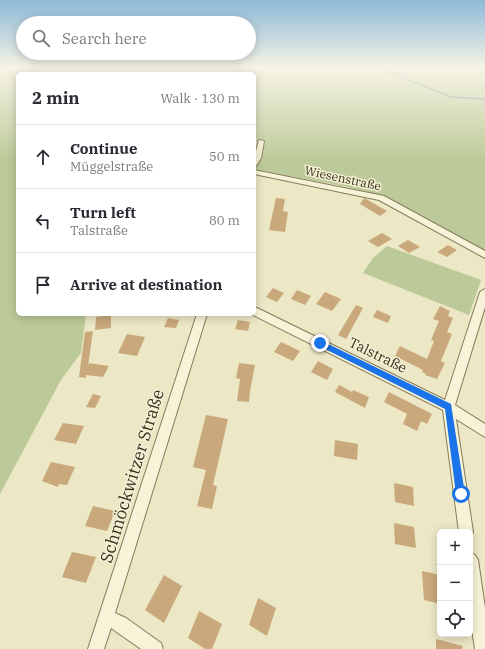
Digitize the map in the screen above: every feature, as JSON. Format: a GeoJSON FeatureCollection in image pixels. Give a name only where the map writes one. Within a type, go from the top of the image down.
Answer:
{"type":"FeatureCollection","features":[{"type":"Feature","properties":{"kind":"street"},"geometry":{"type":"LineString","coordinates":[[256,162],[261,141]]}},
{"type":"Feature","properties":{"kind":"street","name":"Wiesenstraße"},"geometry":{"type":"LineString","coordinates":[[256,172],[381,198],[485,255]]}},
{"type":"Feature","properties":{"kind":"street"},"geometry":{"type":"LineString","coordinates":[[466,529],[448,407],[485,292]]}},
{"type":"Feature","properties":{"kind":"street","name":"Talstraße"},"geometry":{"type":"LineString","coordinates":[[256,312],[448,407],[485,431]]}},
{"type":"Feature","properties":{"kind":"street","name":"Schmöckwitzer Straße"},"geometry":{"type":"LineString","coordinates":[[96,649],[201,316]]}},
{"type":"Feature","properties":{"kind":"street"},"geometry":{"type":"LineString","coordinates":[[471,565],[483,649]]}},
{"type":"Feature","properties":{"kind":"street"},"geometry":{"type":"LineString","coordinates":[[106,617],[120,624],[155,649]]}},
{"type":"Feature","properties":{"kind":"green space"},"geometry":{"type":"Polygon","coordinates":[[[0,99],[16,99],[16,316],[86,316],[81,353],[61,380],[0,494],[0,99]]]}},
{"type":"Feature","properties":{"kind":"green space"},"geometry":{"type":"Polygon","coordinates":[[[256,99],[485,99],[485,252],[388,197],[343,186],[256,169],[256,99]]]}},
{"type":"Feature","properties":{"kind":"green space"},"geometry":{"type":"Polygon","coordinates":[[[387,246],[481,280],[469,315],[363,273],[373,258],[387,246]]]}},
{"type":"Feature","properties":{"kind":"building"},"geometry":{"type":"Polygon","coordinates":[[[276,198],[285,199],[283,211],[288,212],[285,232],[269,230],[276,198]]]}},
{"type":"Feature","properties":{"kind":"building"},"geometry":{"type":"Polygon","coordinates":[[[364,198],[387,211],[380,216],[360,204],[364,198]]]}},
{"type":"Feature","properties":{"kind":"building"},"geometry":{"type":"Polygon","coordinates":[[[382,233],[392,239],[378,247],[368,241],[382,233]]]}},
{"type":"Feature","properties":{"kind":"building"},"geometry":{"type":"Polygon","coordinates":[[[408,240],[420,247],[409,253],[398,246],[408,240]]]}},
{"type":"Feature","properties":{"kind":"building"},"geometry":{"type":"Polygon","coordinates":[[[448,245],[457,250],[447,257],[437,252],[448,245]]]}},
{"type":"Feature","properties":{"kind":"building"},"geometry":{"type":"Polygon","coordinates":[[[273,288],[284,293],[277,302],[266,297],[273,288]]]}},
{"type":"Feature","properties":{"kind":"building"},"geometry":{"type":"Polygon","coordinates":[[[297,290],[311,296],[305,305],[291,299],[297,290]]]}},
{"type":"Feature","properties":{"kind":"building"},"geometry":{"type":"Polygon","coordinates":[[[325,292],[341,299],[332,311],[316,304],[325,292]]]}},
{"type":"Feature","properties":{"kind":"building"},"geometry":{"type":"Polygon","coordinates":[[[356,305],[363,308],[346,339],[338,335],[356,305]]]}},
{"type":"Feature","properties":{"kind":"building"},"geometry":{"type":"Polygon","coordinates":[[[440,306],[450,311],[448,316],[453,318],[447,332],[452,334],[441,361],[445,363],[437,379],[425,375],[426,374],[422,372],[423,370],[395,356],[400,346],[427,359],[434,341],[431,340],[439,321],[433,319],[440,306]]]}},
{"type":"Feature","properties":{"kind":"building"},"geometry":{"type":"Polygon","coordinates":[[[377,310],[391,316],[388,323],[373,317],[377,310]]]}},
{"type":"Feature","properties":{"kind":"building"},"geometry":{"type":"Polygon","coordinates":[[[111,316],[111,328],[95,330],[96,317],[111,316]]]}},
{"type":"Feature","properties":{"kind":"building"},"geometry":{"type":"Polygon","coordinates":[[[168,318],[179,320],[176,328],[164,327],[168,318]]]}},
{"type":"Feature","properties":{"kind":"building"},"geometry":{"type":"Polygon","coordinates":[[[238,320],[250,322],[248,331],[235,329],[238,320]]]}},
{"type":"Feature","properties":{"kind":"building"},"geometry":{"type":"Polygon","coordinates":[[[93,331],[88,366],[89,363],[109,366],[103,377],[86,375],[86,378],[79,377],[85,332],[93,331]]]}},
{"type":"Feature","properties":{"kind":"building"},"geometry":{"type":"Polygon","coordinates":[[[127,334],[145,337],[137,356],[118,353],[127,334]]]}},
{"type":"Feature","properties":{"kind":"building"},"geometry":{"type":"Polygon","coordinates":[[[281,342],[300,351],[293,361],[274,352],[281,342]]]}},
{"type":"Feature","properties":{"kind":"building"},"geometry":{"type":"Polygon","coordinates":[[[318,361],[333,369],[327,380],[311,372],[318,361]]]}},
{"type":"Feature","properties":{"kind":"building"},"geometry":{"type":"Polygon","coordinates":[[[239,363],[255,365],[249,402],[237,401],[240,379],[236,378],[239,363]]]}},
{"type":"Feature","properties":{"kind":"building"},"geometry":{"type":"Polygon","coordinates":[[[339,385],[352,392],[353,390],[369,397],[365,408],[335,392],[339,385]]]}},
{"type":"Feature","properties":{"kind":"building"},"geometry":{"type":"Polygon","coordinates":[[[389,392],[432,414],[427,424],[421,421],[417,431],[403,424],[407,414],[384,402],[389,392]]]}},
{"type":"Feature","properties":{"kind":"building"},"geometry":{"type":"Polygon","coordinates":[[[93,394],[101,396],[95,408],[86,407],[93,394]]]}},
{"type":"Feature","properties":{"kind":"building"},"geometry":{"type":"Polygon","coordinates":[[[206,415],[228,419],[213,485],[217,486],[212,509],[197,506],[206,470],[193,467],[206,415]]]}},
{"type":"Feature","properties":{"kind":"building"},"geometry":{"type":"Polygon","coordinates":[[[63,423],[84,426],[76,444],[54,440],[63,423]]]}},
{"type":"Feature","properties":{"kind":"building"},"geometry":{"type":"Polygon","coordinates":[[[335,440],[358,444],[357,460],[334,456],[335,440]]]}},
{"type":"Feature","properties":{"kind":"building"},"geometry":{"type":"Polygon","coordinates":[[[51,462],[75,467],[67,485],[59,484],[58,487],[42,481],[51,462]]]}},
{"type":"Feature","properties":{"kind":"building"},"geometry":{"type":"Polygon","coordinates":[[[394,483],[413,487],[414,506],[395,502],[394,483]]]}},
{"type":"Feature","properties":{"kind":"building"},"geometry":{"type":"Polygon","coordinates":[[[93,506],[115,511],[107,531],[85,526],[93,506]]]}},
{"type":"Feature","properties":{"kind":"building"},"geometry":{"type":"Polygon","coordinates":[[[394,523],[414,527],[416,548],[395,544],[394,523]]]}},
{"type":"Feature","properties":{"kind":"building"},"geometry":{"type":"Polygon","coordinates":[[[72,552],[96,557],[86,583],[62,577],[72,552]]]}},
{"type":"Feature","properties":{"kind":"building"},"geometry":{"type":"Polygon","coordinates":[[[422,571],[437,574],[437,603],[424,600],[422,571]]]}},
{"type":"Feature","properties":{"kind":"building"},"geometry":{"type":"Polygon","coordinates":[[[164,575],[182,586],[164,623],[145,610],[164,575]]]}},
{"type":"Feature","properties":{"kind":"building"},"geometry":{"type":"Polygon","coordinates":[[[258,598],[276,608],[267,636],[249,625],[258,598]]]}},
{"type":"Feature","properties":{"kind":"building"},"geometry":{"type":"Polygon","coordinates":[[[199,611],[222,624],[212,649],[205,649],[188,638],[199,611]]]}},
{"type":"Feature","properties":{"kind":"building"},"geometry":{"type":"Polygon","coordinates":[[[436,639],[463,646],[462,649],[436,649],[436,639]]]}},
{"type":"Feature","properties":{"kind":"route"},"geometry":{"type":"LineString","coordinates":[[320,343],[448,407],[461,494]]}}]}
